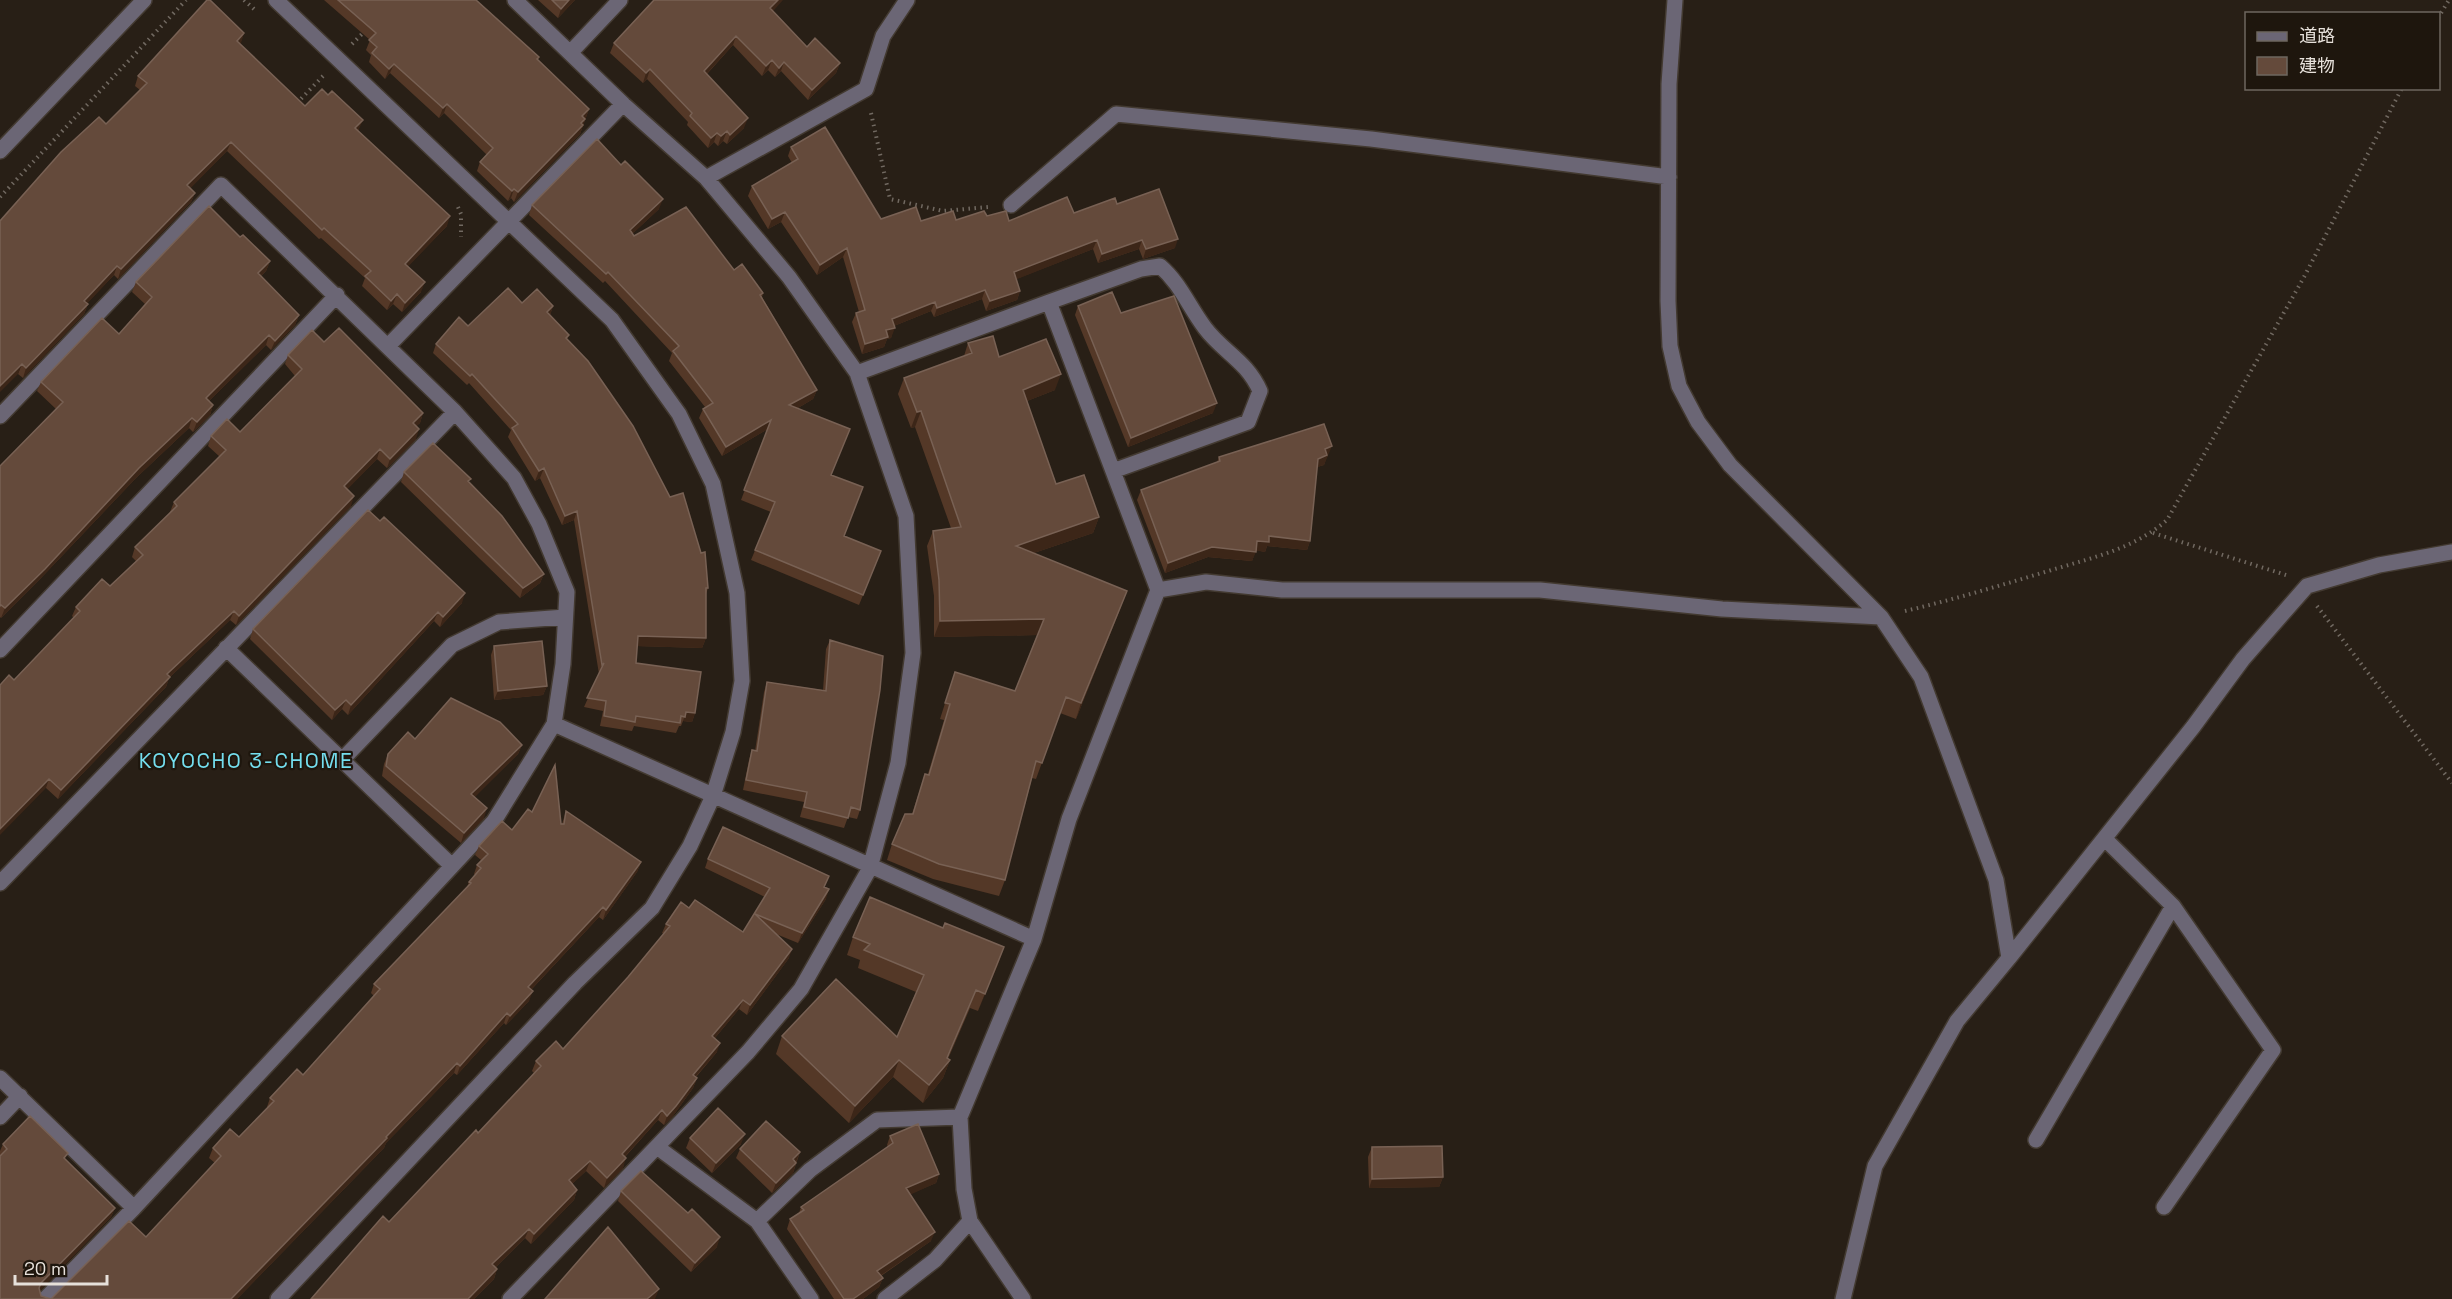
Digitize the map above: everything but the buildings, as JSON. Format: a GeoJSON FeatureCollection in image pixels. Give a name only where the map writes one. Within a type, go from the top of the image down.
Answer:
{"type":"FeatureCollection","features":[{"type":"Feature","properties":{"kind":"street"},"geometry":{"type":"LineString","coordinates":[[0,151],[144,0]]}},
{"type":"Feature","properties":{"kind":"street"},"geometry":{"type":"LineString","coordinates":[[276,0],[509,225],[612,320],[679,414],[713,484],[737,593],[742,681],[734,732],[713,796],[690,846],[652,908],[575,983],[278,1299]]}},
{"type":"Feature","properties":{"kind":"street"},"geometry":{"type":"LineString","coordinates":[[510,1299],[748,1052],[801,989],[870,868],[898,763],[913,653],[906,516],[857,373],[789,277],[706,178],[623,104],[515,0]]}},
{"type":"Feature","properties":{"kind":"street"},"geometry":{"type":"LineString","coordinates":[[570,53],[620,0]]}},
{"type":"Feature","properties":{"kind":"street"},"geometry":{"type":"LineString","coordinates":[[706,178],[866,89],[883,36],[907,0]]}},
{"type":"Feature","properties":{"kind":"street"},"geometry":{"type":"LineString","coordinates":[[1675,0],[1669,84],[1668,301],[1670,346],[1679,387],[1698,422],[1730,465],[1881,617],[1921,677],[1996,880],[2009,958]]}},
{"type":"Feature","properties":{"kind":"street"},"geometry":{"type":"LineString","coordinates":[[388,346],[509,225],[623,104]]}},
{"type":"Feature","properties":{"kind":"street"},"geometry":{"type":"LineString","coordinates":[[1011,205],[1116,114],[1371,139],[1669,177]]}},
{"type":"Feature","properties":{"kind":"street"},"geometry":{"type":"LineString","coordinates":[[0,416],[220,185],[337,295],[455,412],[514,478],[539,524],[567,592],[563,664],[554,724],[494,821],[135,1208],[45,1299]]}},
{"type":"Feature","properties":{"kind":"street"},"geometry":{"type":"LineString","coordinates":[[857,373],[1141,268],[1160,266],[1171,275],[1206,329],[1252,374],[1260,391],[1248,422],[1113,471]]}},
{"type":"Feature","properties":{"kind":"street"},"geometry":{"type":"LineString","coordinates":[[0,650],[337,295]]}},
{"type":"Feature","properties":{"kind":"street"},"geometry":{"type":"LineString","coordinates":[[1023,1299],[970,1221],[964,1189],[960,1117],[1034,939],[1069,819],[1158,590],[1050,302]]}},
{"type":"Feature","properties":{"kind":"street"},"geometry":{"type":"LineString","coordinates":[[0,883],[455,412]]}},
{"type":"Feature","properties":{"kind":"street"},"geometry":{"type":"LineString","coordinates":[[1843,1299],[1875,1166],[1957,1022],[2105,839],[2243,659],[2307,586],[2379,565],[2452,552]]}},
{"type":"Feature","properties":{"kind":"street"},"geometry":{"type":"LineString","coordinates":[[1158,590],[1206,582],[1282,590],[1540,590],[1722,609],[1881,617]]}},
{"type":"Feature","properties":{"kind":"street"},"geometry":{"type":"LineString","coordinates":[[342,760],[452,645],[499,622],[565,617]]}},
{"type":"Feature","properties":{"kind":"street"},"geometry":{"type":"LineString","coordinates":[[226,648],[452,866]]}},
{"type":"Feature","properties":{"kind":"street"},"geometry":{"type":"LineString","coordinates":[[554,724],[870,868],[1034,939]]}},
{"type":"Feature","properties":{"kind":"street"},"geometry":{"type":"LineString","coordinates":[[2105,839],[2173,906],[2273,1050],[2164,1207]]}},
{"type":"Feature","properties":{"kind":"street"},"geometry":{"type":"LineString","coordinates":[[2036,1140],[2173,906]]}},
{"type":"Feature","properties":{"kind":"street"},"geometry":{"type":"LineString","coordinates":[[0,1078],[135,1208]]}},
{"type":"Feature","properties":{"kind":"street"},"geometry":{"type":"LineString","coordinates":[[0,1117],[20,1096]]}},
{"type":"Feature","properties":{"kind":"street"},"geometry":{"type":"LineString","coordinates":[[757,1221],[810,1170],[877,1120],[960,1117]]}},
{"type":"Feature","properties":{"kind":"street"},"geometry":{"type":"LineString","coordinates":[[657,1147],[757,1221],[812,1299]]}},
{"type":"Feature","properties":{"kind":"street"},"geometry":{"type":"LineString","coordinates":[[885,1299],[935,1260],[970,1221]]}},
{"type":"Feature","properties":{"kind":"path"},"geometry":{"type":"LineString","coordinates":[[0,197],[186,0]]}},
{"type":"Feature","properties":{"kind":"path"},"geometry":{"type":"LineString","coordinates":[[2440,16],[2450,0]]}},
{"type":"Feature","properties":{"kind":"path"},"geometry":{"type":"LineString","coordinates":[[347,50],[371,25]]}},
{"type":"Feature","properties":{"kind":"path"},"geometry":{"type":"LineString","coordinates":[[292,108],[324,74]]}},
{"type":"Feature","properties":{"kind":"path"},"geometry":{"type":"LineString","coordinates":[[866,89],[890,199],[943,211],[1011,205]]}},
{"type":"Feature","properties":{"kind":"path"},"geometry":{"type":"LineString","coordinates":[[1881,617],[2063,567],[2131,545],[2152,533],[2167,520],[2276,327],[2365,163],[2401,90]]}},
{"type":"Feature","properties":{"kind":"path"},"geometry":{"type":"LineString","coordinates":[[2152,533],[2278,570],[2307,586],[2318,606],[2452,783]]}},
{"type":"Feature","properties":{"kind":"district","name":"KOYOCHO 3-CHOME"},"geometry":{"type":"Point","coordinates":[246,761]}}]}
